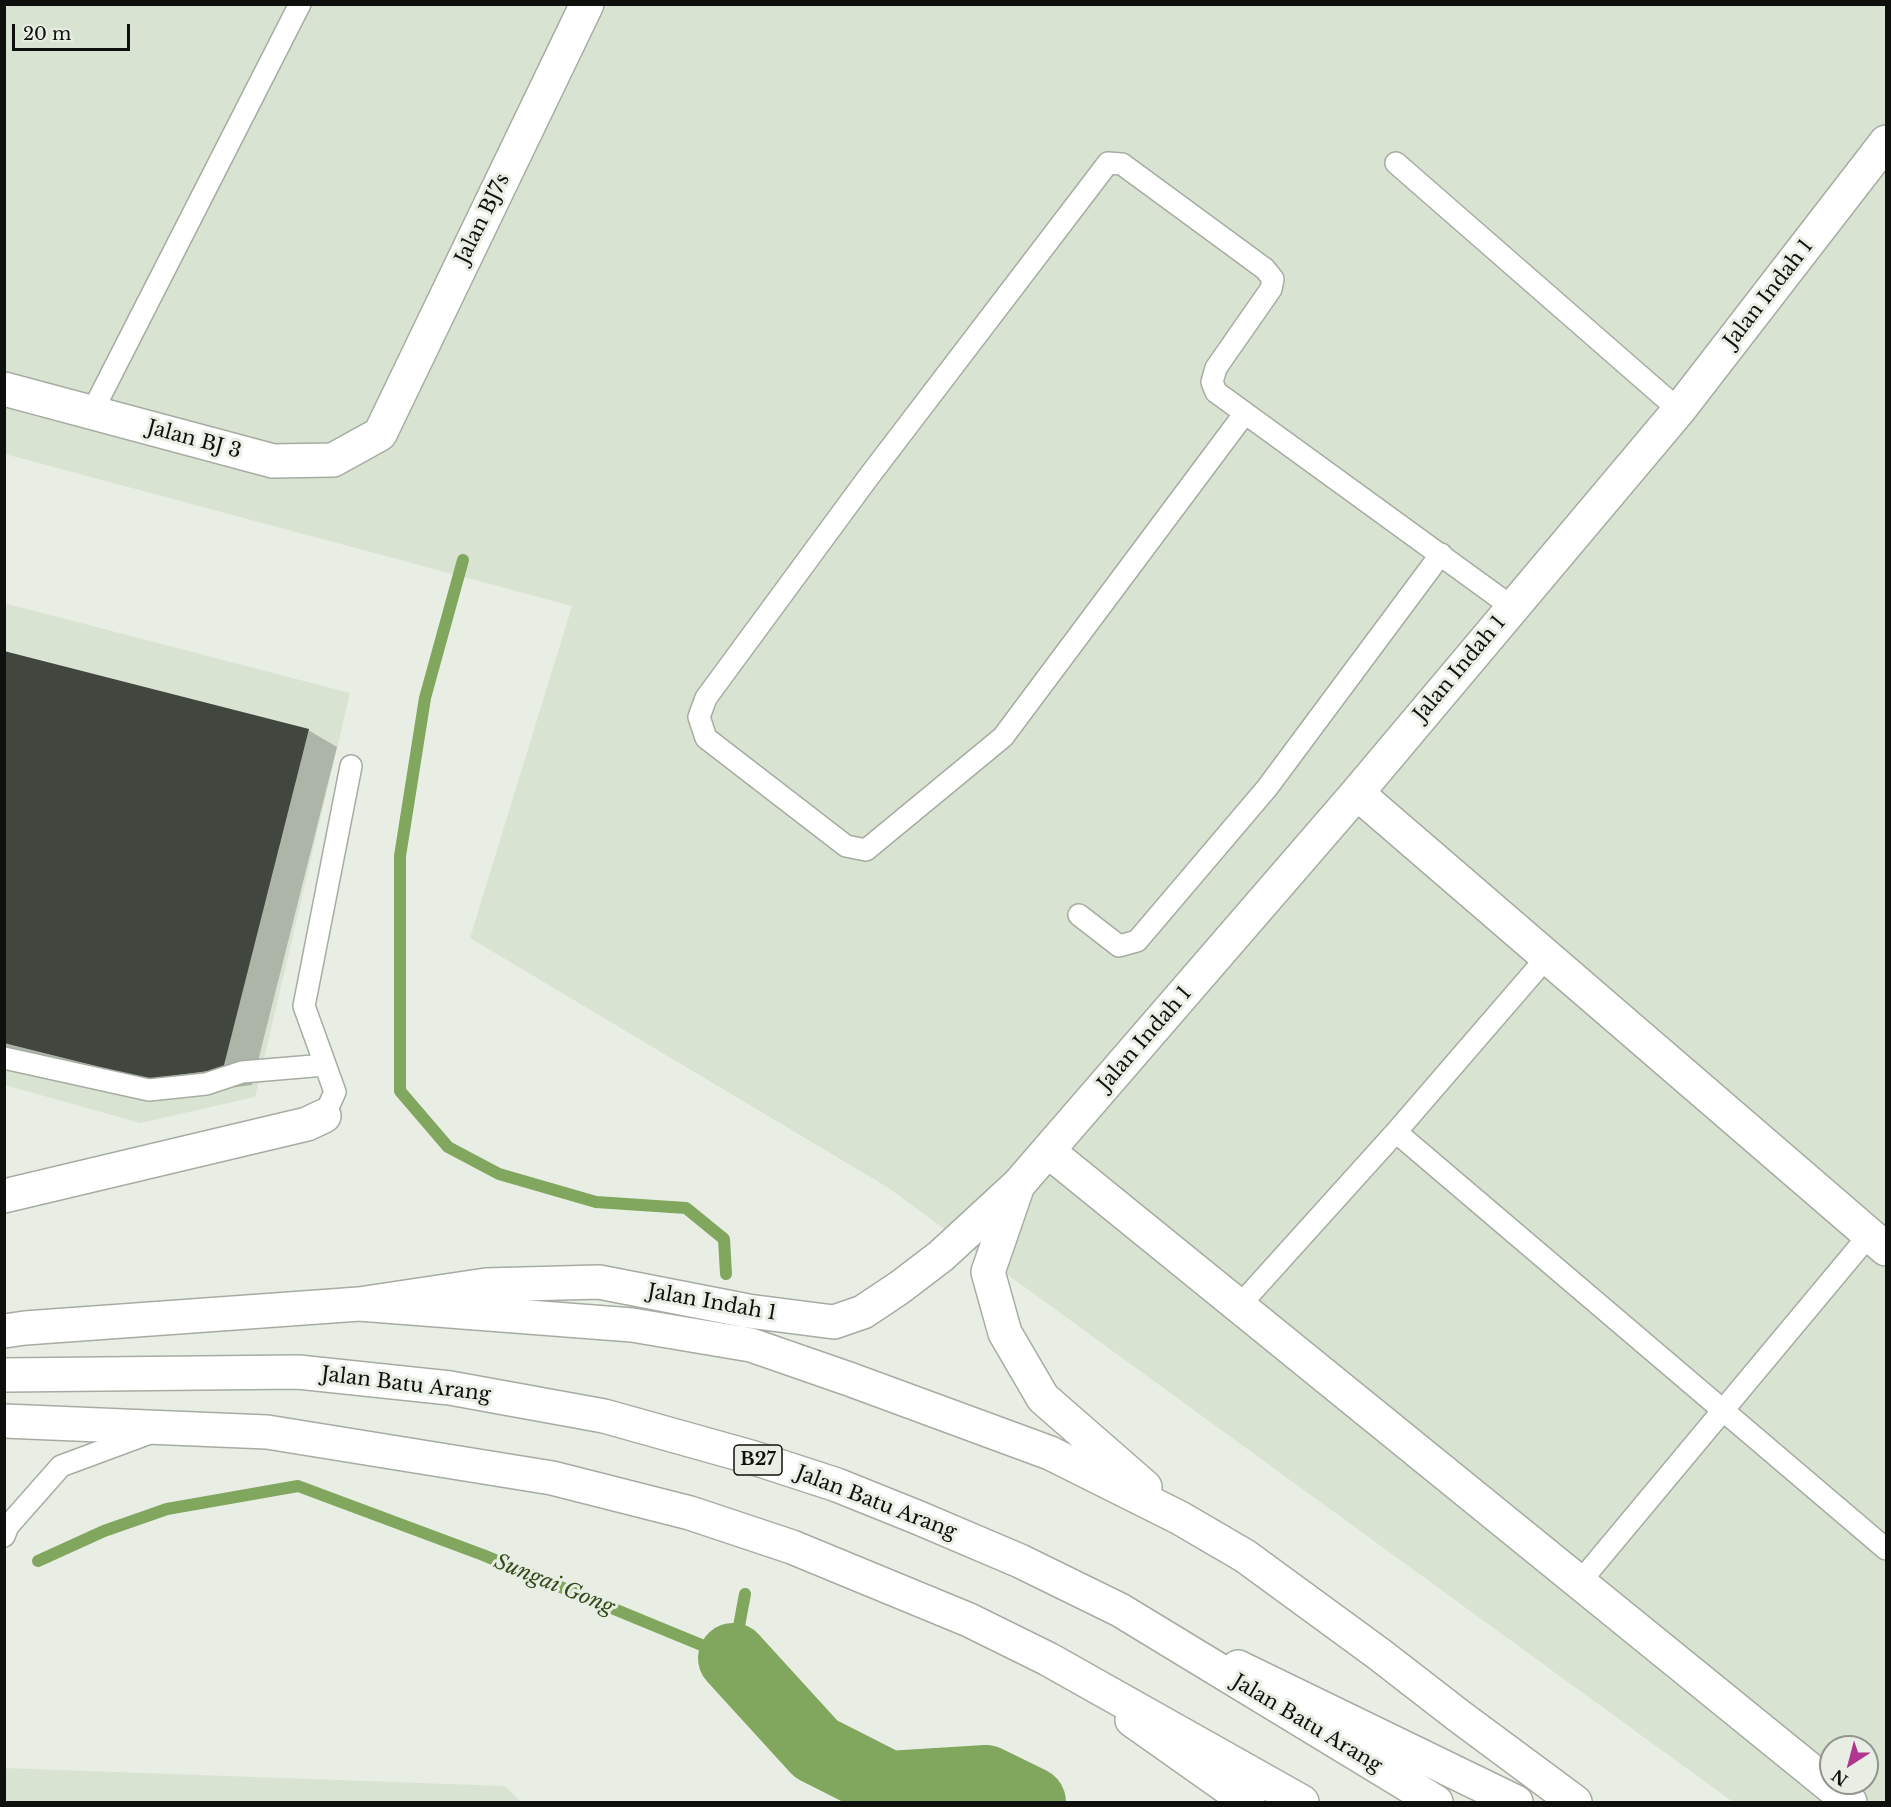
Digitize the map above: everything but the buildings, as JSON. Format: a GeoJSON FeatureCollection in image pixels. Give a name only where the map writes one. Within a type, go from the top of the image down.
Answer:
{"type":"FeatureCollection","features":[{"type":"Feature","properties":{"kind":"street","name":"Jalan BJ7s"},"geometry":{"type":"LineString","coordinates":[[380,434],[587,4]]}},
{"type":"Feature","properties":{"kind":"street","name":"Jalan Indah 1"},"geometry":{"type":"LineString","coordinates":[[358,1304],[486,1285],[599,1282],[748,1311],[834,1322],[863,1312],[899,1288],[941,1256],[1019,1184],[1357,793],[1679,410],[1887,142]]}},
{"type":"Feature","properties":{"kind":"street","name":"Jalan BJ 3"},"geometry":{"type":"LineString","coordinates":[[4,389],[273,461],[333,460],[380,434]]}},
{"type":"Feature","properties":{"kind":"street"},"geometry":{"type":"LineString","coordinates":[[1357,793],[1878,1242]]}},
{"type":"Feature","properties":{"kind":"street"},"geometry":{"type":"LineString","coordinates":[[4,1196],[307,1124],[324,1116]]}},
{"type":"Feature","properties":{"kind":"street"},"geometry":{"type":"LineString","coordinates":[[1048,1151],[1850,1803]]}},
{"type":"Feature","properties":{"kind":"street","name":"Jalan Indah 1"},"geometry":{"type":"LineString","coordinates":[[1019,1184],[988,1272],[1005,1334],[1042,1398],[1180,1518]]}},
{"type":"Feature","properties":{"kind":"street"},"geometry":{"type":"LineString","coordinates":[[4,1331],[358,1304],[632,1325],[751,1345],[849,1378],[1050,1453],[1180,1518],[1245,1556],[1379,1654],[1575,1803]]}},
{"type":"Feature","properties":{"kind":"street","name":"Jalan Batu Arang"},"geometry":{"type":"LineString","coordinates":[[4,1375],[298,1372],[450,1389],[604,1416],[754,1458],[837,1485],[1020,1560],[1120,1610],[1436,1803]]}},
{"type":"Feature","properties":{"kind":"street"},"geometry":{"type":"LineString","coordinates":[[4,1421],[267,1432],[552,1478],[690,1513],[792,1547],[969,1620],[1048,1659],[1302,1803]]}},
{"type":"Feature","properties":{"kind":"street"},"geometry":{"type":"LineString","coordinates":[[1120,1610],[1516,1803]]}},
{"type":"Feature","properties":{"kind":"street"},"geometry":{"type":"LineString","coordinates":[[1048,1659],[1248,1803]]}},
{"type":"Feature","properties":{"kind":"lane"},"geometry":{"type":"LineString","coordinates":[[92,412],[300,4]]}},
{"type":"Feature","properties":{"kind":"lane"},"geometry":{"type":"LineString","coordinates":[[1245,413],[1002,737],[866,850],[846,846],[706,738],[699,717],[706,698],[867,479],[1108,163],[1122,164],[1265,269],[1273,279],[1271,289],[1216,368],[1212,382],[1216,392],[1441,554],[1512,607]]}},
{"type":"Feature","properties":{"kind":"lane"},"geometry":{"type":"LineString","coordinates":[[1396,163],[1679,410]]}},
{"type":"Feature","properties":{"kind":"lane"},"geometry":{"type":"LineString","coordinates":[[1079,915],[1119,946],[1137,941],[1267,788],[1441,554]]}},
{"type":"Feature","properties":{"kind":"lane"},"geometry":{"type":"LineString","coordinates":[[324,1116],[335,1092],[304,1006],[351,766]]}},
{"type":"Feature","properties":{"kind":"lane"},"geometry":{"type":"LineString","coordinates":[[1239,1306],[1396,1132],[1547,957]]}},
{"type":"Feature","properties":{"kind":"lane"},"geometry":{"type":"LineString","coordinates":[[4,1058],[149,1090],[206,1084],[242,1072],[325,1065]]}},
{"type":"Feature","properties":{"kind":"lane"},"geometry":{"type":"LineString","coordinates":[[1396,1132],[1887,1549]]}},
{"type":"Feature","properties":{"kind":"lane"},"geometry":{"type":"LineString","coordinates":[[1580,1583],[1724,1410],[1878,1242]]}},
{"type":"Feature","properties":{"kind":"lane"},"geometry":{"type":"LineString","coordinates":[[4,1536],[8,1526],[61,1466],[165,1427]]}},
{"type":"Feature","properties":{"kind":"shaded area"},"geometry":{"type":"Polygon","coordinates":[[[4,5],[1886,5],[1886,1802],[1733,1802],[887,1187],[470,938],[572,606],[5,454],[4,5]]]}},
{"type":"Feature","properties":{"kind":"shaded area"},"geometry":{"type":"Polygon","coordinates":[[[4,603],[350,693],[255,1097],[140,1123],[5,1085],[4,603]]]}},
{"type":"Feature","properties":{"kind":"shaded area"},"geometry":{"type":"Polygon","coordinates":[[[5,1768],[505,1786],[521,1802],[5,1802],[5,1768]]]}},
{"type":"Feature","properties":{"kind":"waterway"},"geometry":{"type":"LineString","coordinates":[[463,560],[425,698],[400,856],[400,1091],[448,1147],[499,1174],[596,1202],[686,1208],[724,1239],[726,1274]]}},
{"type":"Feature","properties":{"kind":"waterway","name":"Sungai Gong"},"geometry":{"type":"LineString","coordinates":[[38,1561],[104,1531],[167,1509],[298,1486],[483,1555],[733,1658],[745,1594]]}},
{"type":"Feature","properties":{"kind":"waterway","name":"Sungai Gong"},"geometry":{"type":"LineString","coordinates":[[733,1658],[816,1749],[889,1786],[986,1780],[1031,1802]]}}]}
